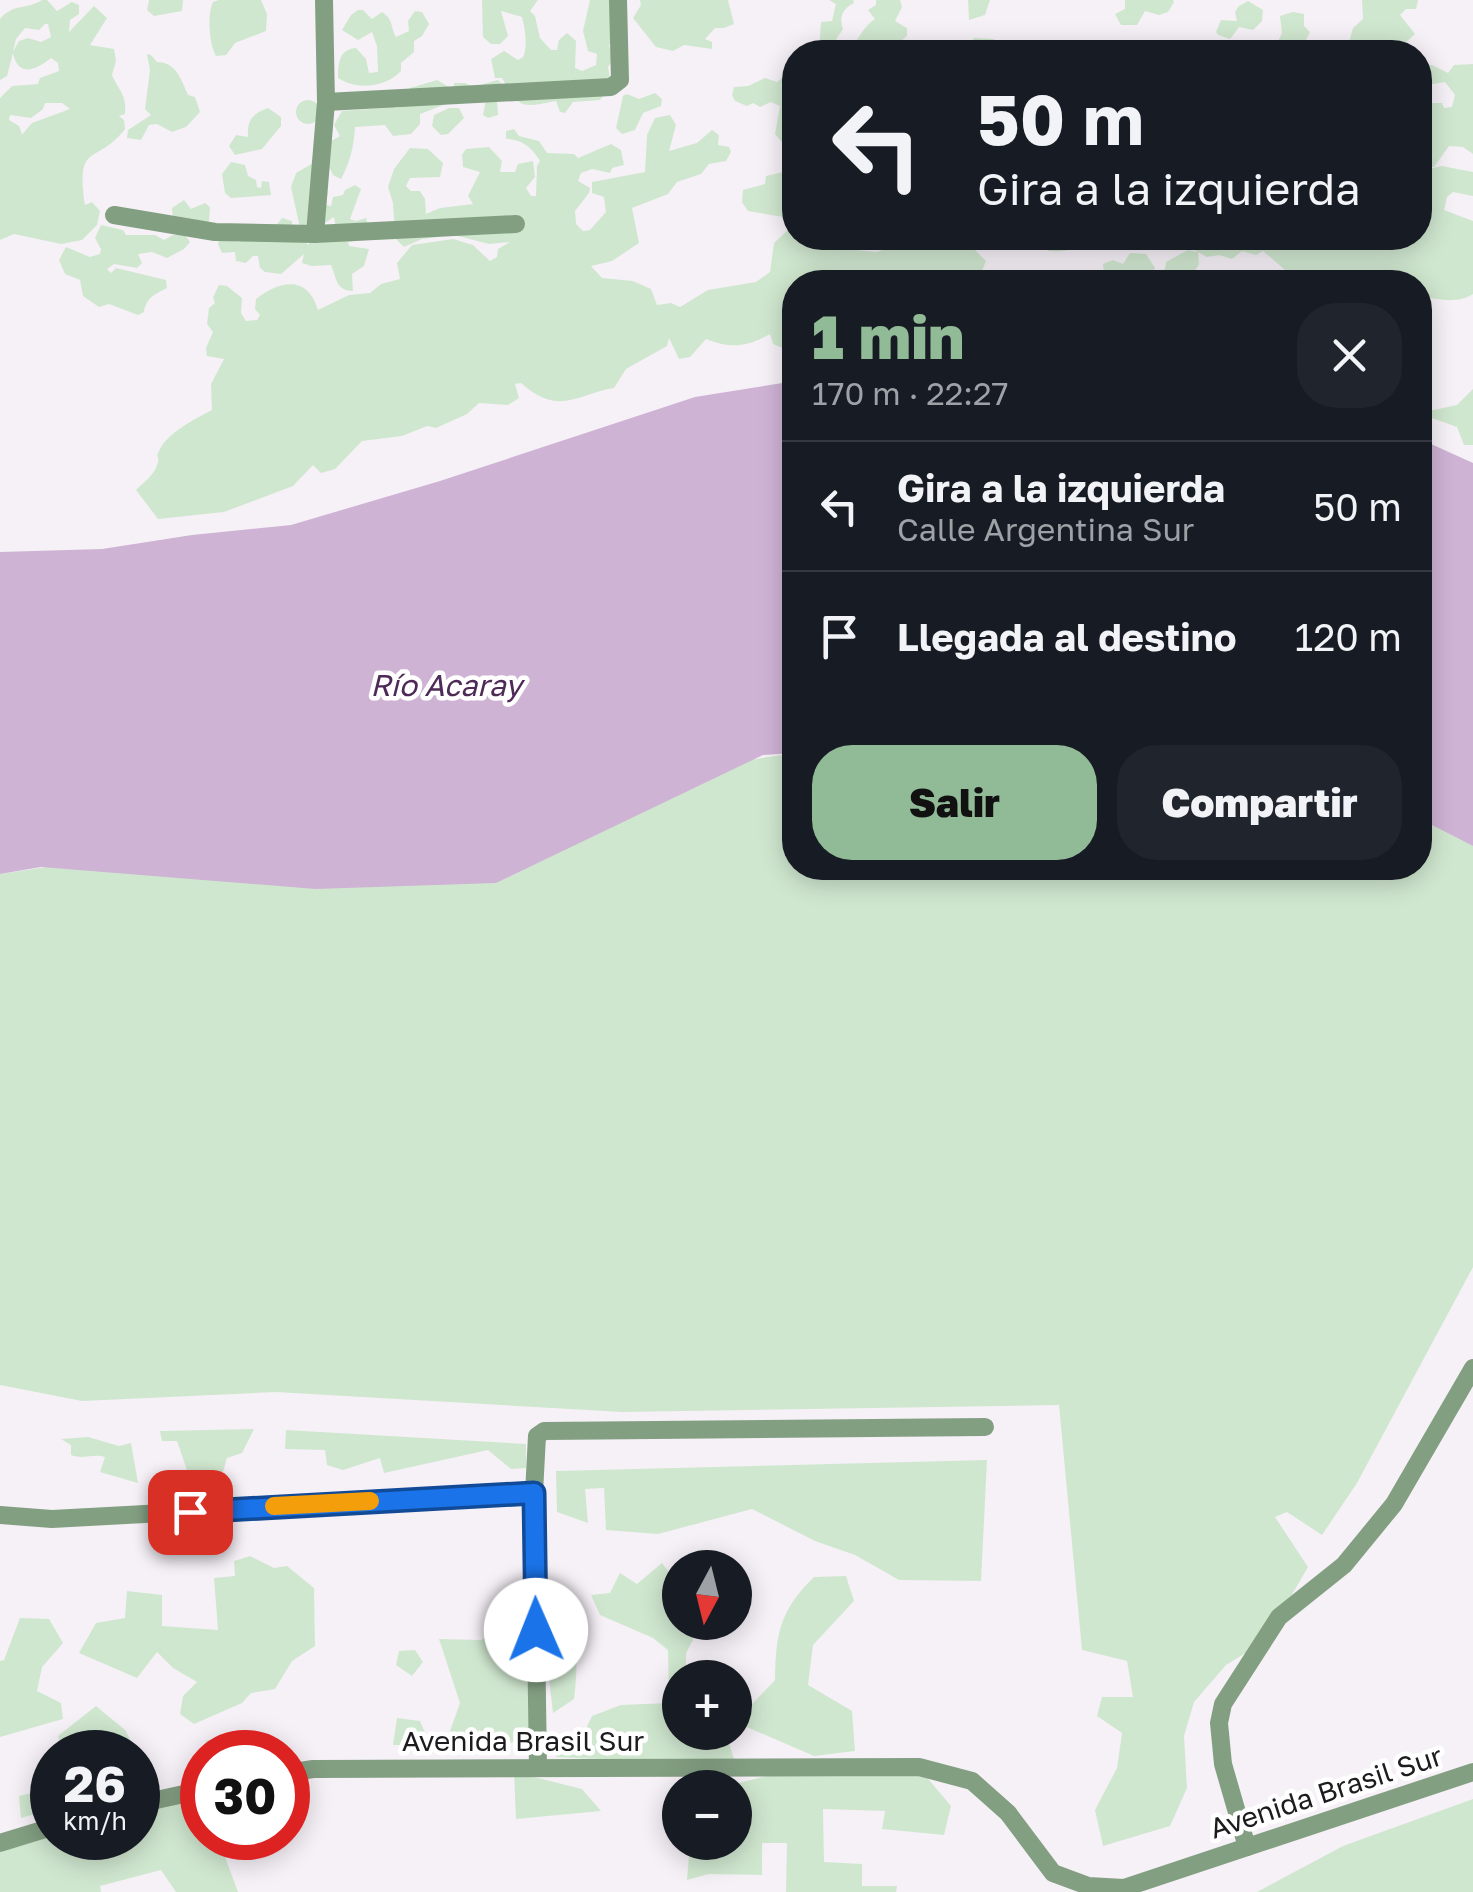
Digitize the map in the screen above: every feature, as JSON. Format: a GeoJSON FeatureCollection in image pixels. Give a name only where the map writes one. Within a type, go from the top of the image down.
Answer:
{"type":"FeatureCollection","features":[{"type":"Feature","properties":{"kind":"street"},"geometry":{"type":"LineString","coordinates":[[315,234],[326,102],[324,0]]}},
{"type":"Feature","properties":{"kind":"street"},"geometry":{"type":"LineString","coordinates":[[326,102],[612,87],[620,80],[622,68],[618,0]]}},
{"type":"Feature","properties":{"kind":"street"},"geometry":{"type":"LineString","coordinates":[[114,214],[215,232],[315,234],[516,224]]}},
{"type":"Feature","properties":{"kind":"street"},"geometry":{"type":"LineString","coordinates":[[1247,1847],[1223,1764],[1219,1723],[1222,1704],[1279,1617],[1344,1564],[1394,1504],[1473,1368]]}},
{"type":"Feature","properties":{"kind":"street"},"geometry":{"type":"LineString","coordinates":[[538,1768],[534,1493],[537,1436],[544,1431],[985,1427]]}},
{"type":"Feature","properties":{"kind":"street"},"geometry":{"type":"LineString","coordinates":[[0,1516],[52,1519],[534,1493]]}},
{"type":"Feature","properties":{"kind":"street","name":"Avenida Brasil Sur"},"geometry":{"type":"LineString","coordinates":[[310,1769],[919,1767],[972,1781],[1008,1812],[1053,1872],[1088,1886],[1124,1888],[1473,1772]]}},
{"type":"Feature","properties":{"kind":"street"},"geometry":{"type":"LineString","coordinates":[[0,1843],[30,1834]]}},
{"type":"Feature","properties":{"kind":"green space"},"geometry":{"type":"Polygon","coordinates":[[[47,0],[57,11],[72,2],[79,5],[79,14],[70,20],[69,32],[94,6],[107,18],[90,45],[114,49],[112,75],[125,102],[125,114],[119,116],[125,129],[90,157],[83,171],[85,205],[92,202],[100,211],[97,225],[82,240],[61,244],[14,234],[0,240],[0,98],[12,86],[38,84],[40,78],[59,71],[58,63],[51,58],[34,68],[23,69],[13,53],[7,76],[0,80],[0,19],[10,11],[47,0]],[[45,24],[39,30],[25,28],[16,39],[13,52],[19,41],[28,38],[41,42],[51,37],[45,24]],[[45,103],[31,118],[10,115],[9,120],[19,126],[19,138],[32,123],[70,109],[62,103],[45,103]]]}},
{"type":"Feature","properties":{"kind":"green space"},"geometry":{"type":"Polygon","coordinates":[[[149,0],[183,0],[182,11],[154,16],[147,10],[149,0]]]}},
{"type":"Feature","properties":{"kind":"green space"},"geometry":{"type":"Polygon","coordinates":[[[261,0],[267,14],[266,31],[235,43],[226,55],[216,56],[209,22],[213,2],[261,0]]]}},
{"type":"Feature","properties":{"kind":"green space"},"geometry":{"type":"Polygon","coordinates":[[[482,0],[538,0],[530,11],[540,38],[551,50],[557,50],[559,40],[567,33],[576,41],[575,68],[582,71],[596,65],[597,54],[588,51],[583,31],[590,0],[614,0],[609,46],[614,58],[608,67],[608,88],[600,100],[573,102],[565,113],[560,112],[556,101],[528,105],[517,101],[502,78],[495,78],[491,59],[504,51],[518,60],[523,57],[526,43],[522,17],[501,11],[508,36],[500,44],[491,44],[483,37],[482,0]]]}},
{"type":"Feature","properties":{"kind":"green space"},"geometry":{"type":"Polygon","coordinates":[[[640,0],[728,0],[734,24],[715,28],[705,39],[712,42],[712,49],[684,45],[673,51],[656,47],[633,18],[640,0]]]}},
{"type":"Feature","properties":{"kind":"green space"},"geometry":{"type":"Polygon","coordinates":[[[829,0],[854,3],[842,14],[843,29],[836,40],[820,40],[821,22],[832,21],[836,4],[829,0]]]}},
{"type":"Feature","properties":{"kind":"green space"},"geometry":{"type":"Polygon","coordinates":[[[876,0],[900,0],[902,7],[895,21],[907,28],[907,36],[902,40],[856,40],[875,19],[868,10],[876,5],[876,0]]]}},
{"type":"Feature","properties":{"kind":"green space"},"geometry":{"type":"Polygon","coordinates":[[[968,0],[990,0],[985,15],[969,20],[968,0]]]}},
{"type":"Feature","properties":{"kind":"green space"},"geometry":{"type":"Polygon","coordinates":[[[1125,0],[1174,2],[1168,12],[1159,15],[1145,11],[1137,25],[1121,25],[1115,14],[1125,9],[1125,0]]]}},
{"type":"Feature","properties":{"kind":"green space"},"geometry":{"type":"Polygon","coordinates":[[[1362,0],[1418,0],[1416,9],[1406,9],[1400,15],[1415,34],[1408,40],[1350,40],[1353,28],[1363,19],[1362,0]]]}},
{"type":"Feature","properties":{"kind":"green space"},"geometry":{"type":"Polygon","coordinates":[[[1248,1],[1263,10],[1262,21],[1253,30],[1239,27],[1230,39],[1218,35],[1221,20],[1237,21],[1235,12],[1248,1]]]}},
{"type":"Feature","properties":{"kind":"green space"},"geometry":{"type":"Polygon","coordinates":[[[358,10],[372,19],[382,12],[396,37],[409,31],[408,21],[415,11],[422,12],[429,24],[414,41],[414,52],[401,63],[401,71],[379,84],[353,84],[338,78],[343,54],[356,48],[366,59],[369,73],[378,72],[372,32],[358,40],[342,30],[358,10]]]}},
{"type":"Feature","properties":{"kind":"green space"},"geometry":{"type":"Polygon","coordinates":[[[1304,14],[1304,26],[1310,32],[1306,40],[1279,40],[1280,16],[1304,14]]]}},
{"type":"Feature","properties":{"kind":"green space"},"geometry":{"type":"Polygon","coordinates":[[[147,54],[173,68],[188,95],[195,97],[200,112],[186,127],[172,132],[157,124],[149,125],[141,140],[127,138],[128,130],[151,115],[145,109],[150,70],[147,54]]]}},
{"type":"Feature","properties":{"kind":"green space"},"geometry":{"type":"Polygon","coordinates":[[[1473,64],[1473,154],[1463,147],[1449,146],[1432,167],[1432,103],[1452,107],[1455,95],[1445,82],[1432,84],[1432,65],[1448,73],[1454,65],[1473,64]]]}},
{"type":"Feature","properties":{"kind":"green space"},"geometry":{"type":"Polygon","coordinates":[[[765,78],[777,82],[782,78],[782,142],[775,134],[780,106],[771,102],[760,107],[753,103],[747,106],[735,101],[732,95],[734,87],[765,78]]]}},
{"type":"Feature","properties":{"kind":"green space"},"geometry":{"type":"Polygon","coordinates":[[[437,80],[454,90],[454,83],[473,87],[498,80],[505,87],[504,96],[497,102],[498,115],[483,115],[486,99],[468,100],[420,114],[420,124],[411,134],[393,136],[385,125],[355,127],[344,173],[341,179],[333,175],[326,160],[331,141],[340,136],[334,125],[342,111],[384,108],[388,104],[397,108],[409,103],[406,97],[410,88],[437,80]]]}},
{"type":"Feature","properties":{"kind":"green space"},"geometry":{"type":"Polygon","coordinates":[[[655,93],[662,99],[661,106],[643,113],[635,130],[622,134],[616,128],[623,96],[639,99],[655,93]]]}},
{"type":"Feature","properties":{"kind":"green space"},"geometry":{"type":"Polygon","coordinates":[[[308,100],[320,112],[308,124],[296,112],[308,100]]]}},
{"type":"Feature","properties":{"kind":"green space"},"geometry":{"type":"Polygon","coordinates":[[[268,108],[281,117],[281,126],[262,149],[235,155],[229,146],[236,135],[248,137],[252,118],[268,108]]]}},
{"type":"Feature","properties":{"kind":"green space"},"geometry":{"type":"Polygon","coordinates":[[[459,108],[464,118],[448,134],[441,135],[432,126],[434,115],[459,108]]]}},
{"type":"Feature","properties":{"kind":"green space"},"geometry":{"type":"Polygon","coordinates":[[[670,115],[676,125],[669,151],[697,143],[712,130],[719,135],[718,145],[729,147],[731,152],[726,161],[709,164],[701,174],[677,182],[668,194],[632,208],[639,243],[612,261],[591,266],[602,278],[633,281],[651,289],[657,305],[671,303],[680,307],[708,290],[756,282],[770,272],[774,243],[782,236],[782,250],[975,250],[986,261],[982,270],[782,270],[782,348],[773,344],[770,334],[738,345],[706,339],[690,357],[679,359],[669,338],[667,346],[626,369],[614,388],[557,401],[534,393],[521,383],[515,384],[519,398],[508,405],[479,403],[467,414],[436,428],[427,426],[402,436],[362,441],[335,469],[321,473],[313,465],[293,486],[224,512],[158,519],[136,490],[153,472],[164,443],[212,410],[211,384],[224,359],[207,356],[213,332],[207,324],[219,285],[227,286],[242,298],[241,313],[246,321],[257,320],[260,315],[255,309],[256,299],[284,285],[300,286],[307,291],[318,310],[349,295],[370,293],[381,284],[400,279],[397,263],[412,245],[453,239],[473,245],[490,261],[497,257],[498,249],[510,242],[489,244],[454,235],[422,239],[404,247],[395,238],[388,187],[394,169],[410,148],[428,149],[443,163],[440,177],[410,178],[406,186],[411,191],[420,191],[426,214],[473,204],[468,196],[480,172],[463,167],[462,155],[466,149],[489,147],[502,161],[500,172],[515,172],[518,164],[533,161],[535,177],[526,188],[531,196],[536,196],[540,161],[526,145],[506,139],[506,131],[514,129],[519,136],[539,141],[547,153],[574,154],[578,158],[611,144],[621,150],[624,165],[612,168],[610,173],[592,169],[581,173],[578,181],[590,188],[575,211],[576,224],[583,231],[590,230],[606,212],[604,197],[592,193],[592,182],[645,172],[647,135],[655,118],[670,115]]]}},
{"type":"Feature","properties":{"kind":"green space"},"geometry":{"type":"Polygon","coordinates":[[[231,162],[245,165],[257,187],[261,188],[262,181],[269,182],[271,195],[231,198],[225,193],[222,174],[231,162]]]}},
{"type":"Feature","properties":{"kind":"green space"},"geometry":{"type":"Polygon","coordinates":[[[315,162],[328,194],[321,199],[326,205],[331,206],[333,197],[343,195],[355,185],[361,189],[350,219],[366,218],[371,239],[348,242],[349,246],[369,249],[364,266],[352,274],[353,291],[340,286],[331,265],[302,263],[304,254],[281,274],[265,272],[258,256],[246,263],[236,261],[235,252],[222,253],[218,244],[221,236],[238,242],[276,226],[282,218],[292,221],[292,227],[308,245],[336,230],[334,217],[316,229],[300,228],[291,187],[296,173],[315,162]]]}},
{"type":"Feature","properties":{"kind":"green space"},"geometry":{"type":"Polygon","coordinates":[[[1442,166],[1473,172],[1473,196],[1453,192],[1447,197],[1444,210],[1473,221],[1473,294],[1463,299],[1432,298],[1432,270],[1285,270],[1263,251],[1256,255],[1242,251],[1232,259],[1207,257],[1198,252],[1195,270],[1163,270],[1166,262],[1188,250],[1432,250],[1432,168],[1442,166]]]}},
{"type":"Feature","properties":{"kind":"green space"},"geometry":{"type":"Polygon","coordinates":[[[782,172],[782,217],[748,211],[742,202],[743,190],[765,184],[766,176],[782,172]]]}},
{"type":"Feature","properties":{"kind":"green space"},"geometry":{"type":"Polygon","coordinates":[[[184,200],[191,209],[205,203],[210,207],[205,228],[173,219],[172,208],[184,200]]]}},
{"type":"Feature","properties":{"kind":"green space"},"geometry":{"type":"Polygon","coordinates":[[[101,225],[123,230],[126,235],[155,235],[164,240],[185,235],[190,242],[167,258],[152,252],[138,254],[142,263],[137,268],[114,264],[107,269],[111,273],[116,268],[166,280],[167,288],[152,297],[138,315],[109,304],[99,307],[83,296],[80,280],[65,274],[59,260],[66,247],[90,257],[100,254],[95,238],[101,225]]]}},
{"type":"Feature","properties":{"kind":"green space"},"geometry":{"type":"Polygon","coordinates":[[[1130,253],[1146,254],[1155,268],[1104,270],[1103,264],[1113,260],[1123,264],[1130,253]]]}},
{"type":"Feature","properties":{"kind":"green space"},"geometry":{"type":"Polygon","coordinates":[[[1473,389],[1473,445],[1464,445],[1457,427],[1432,418],[1432,410],[1457,405],[1473,389]]]}},
{"type":"Feature","properties":{"kind":"green space"},"geometry":{"type":"Polygon","coordinates":[[[782,755],[782,880],[1432,880],[1432,825],[1473,846],[1473,1267],[1357,1483],[1322,1535],[1287,1512],[1275,1517],[1308,1567],[1265,1641],[1226,1665],[1194,1702],[1184,1736],[1187,1788],[1170,1826],[1103,1846],[1095,1810],[1117,1768],[1122,1733],[1097,1716],[1102,1697],[1133,1697],[1127,1661],[1082,1650],[1059,1405],[622,1412],[276,1392],[82,1401],[0,1385],[0,874],[782,755]]]}},
{"type":"Feature","properties":{"kind":"green space"},"geometry":{"type":"Polygon","coordinates":[[[254,1429],[242,1453],[227,1458],[221,1479],[206,1485],[189,1476],[177,1441],[162,1441],[160,1431],[254,1429]]]}},
{"type":"Feature","properties":{"kind":"green space"},"geometry":{"type":"Polygon","coordinates":[[[286,1430],[526,1444],[526,1468],[511,1469],[488,1450],[384,1473],[380,1458],[343,1470],[327,1465],[325,1450],[285,1449],[286,1430]]]}},
{"type":"Feature","properties":{"kind":"green space"},"geometry":{"type":"Polygon","coordinates":[[[88,1437],[119,1446],[131,1443],[138,1483],[100,1472],[105,1457],[71,1455],[71,1445],[61,1439],[88,1437]]]}},
{"type":"Feature","properties":{"kind":"green space"},"geometry":{"type":"Polygon","coordinates":[[[987,1460],[981,1581],[899,1580],[855,1555],[815,1541],[752,1509],[658,1534],[606,1530],[604,1488],[585,1489],[588,1523],[557,1512],[556,1471],[987,1460]]]}},
{"type":"Feature","properties":{"kind":"green space"},"geometry":{"type":"Polygon","coordinates":[[[250,1556],[274,1568],[287,1566],[314,1588],[315,1646],[292,1661],[275,1689],[251,1693],[242,1703],[194,1724],[180,1714],[183,1696],[197,1682],[173,1668],[157,1652],[137,1678],[79,1653],[96,1623],[125,1618],[127,1591],[162,1595],[162,1626],[218,1630],[214,1578],[235,1576],[234,1561],[250,1556]]]}},
{"type":"Feature","properties":{"kind":"green space"},"geometry":{"type":"Polygon","coordinates":[[[662,1563],[662,1640],[693,1640],[686,1660],[668,1660],[668,1650],[653,1638],[600,1615],[591,1595],[610,1593],[620,1573],[637,1584],[662,1563]]]}},
{"type":"Feature","properties":{"kind":"green space"},"geometry":{"type":"Polygon","coordinates":[[[846,1576],[854,1601],[813,1645],[808,1685],[852,1711],[855,1751],[814,1756],[752,1729],[752,1704],[775,1680],[782,1624],[793,1601],[814,1577],[846,1576]]]}},
{"type":"Feature","properties":{"kind":"green space"},"geometry":{"type":"Polygon","coordinates":[[[540,1596],[570,1600],[575,1625],[574,1699],[553,1713],[540,1596]]]}},
{"type":"Feature","properties":{"kind":"green space"},"geometry":{"type":"Polygon","coordinates":[[[528,1616],[530,1732],[509,1744],[479,1730],[465,1748],[450,1731],[460,1703],[439,1639],[481,1640],[528,1616]]]}},
{"type":"Feature","properties":{"kind":"green space"},"geometry":{"type":"Polygon","coordinates":[[[20,1618],[49,1619],[63,1643],[42,1667],[37,1691],[61,1703],[63,1719],[0,1737],[0,1661],[4,1660],[20,1618]]]}},
{"type":"Feature","properties":{"kind":"green space"},"geometry":{"type":"Polygon","coordinates":[[[415,1650],[423,1662],[412,1676],[396,1665],[399,1651],[415,1650]]]}},
{"type":"Feature","properties":{"kind":"green space"},"geometry":{"type":"Polygon","coordinates":[[[662,1703],[662,1750],[731,1750],[736,1766],[556,1757],[555,1740],[582,1737],[592,1716],[621,1705],[662,1703]]]}},
{"type":"Feature","properties":{"kind":"green space"},"geometry":{"type":"Polygon","coordinates":[[[96,1706],[125,1730],[66,1730],[96,1706]]]}},
{"type":"Feature","properties":{"kind":"green space"},"geometry":{"type":"Polygon","coordinates":[[[397,1718],[420,1721],[430,1745],[393,1745],[397,1718]]]}},
{"type":"Feature","properties":{"kind":"green space"},"geometry":{"type":"Polygon","coordinates":[[[919,1768],[951,1806],[944,1835],[882,1829],[885,1811],[823,1809],[824,1862],[862,1864],[862,1886],[897,1886],[896,1892],[786,1892],[787,1843],[762,1843],[762,1875],[709,1874],[687,1880],[689,1860],[752,1860],[752,1780],[796,1769],[919,1768]]]}},
{"type":"Feature","properties":{"kind":"green space"},"geometry":{"type":"Polygon","coordinates":[[[514,1772],[582,1789],[601,1811],[516,1819],[514,1772]]]}},
{"type":"Feature","properties":{"kind":"green space"},"geometry":{"type":"Polygon","coordinates":[[[30,1793],[30,1815],[21,1818],[19,1796],[30,1793]]]}},
{"type":"Feature","properties":{"kind":"green space"},"geometry":{"type":"Polygon","coordinates":[[[180,1798],[180,1860],[226,1860],[238,1892],[176,1892],[161,1870],[100,1886],[101,1892],[0,1892],[0,1845],[30,1837],[30,1860],[160,1860],[160,1803],[180,1798]]]}},
{"type":"Feature","properties":{"kind":"green space"},"geometry":{"type":"Polygon","coordinates":[[[1473,1799],[1473,1892],[1257,1892],[1343,1846],[1473,1799]]]}},
{"type":"Feature","properties":{"kind":"water","name":"Río Acaray"},"geometry":{"type":"Polygon","coordinates":[[[782,383],[782,754],[763,755],[496,883],[316,889],[41,867],[0,874],[0,552],[102,549],[291,525],[440,481],[695,397],[782,383]]]}},
{"type":"Feature","properties":{"kind":"water"},"geometry":{"type":"Polygon","coordinates":[[[1432,444],[1473,463],[1473,846],[1432,825],[1432,444]]]}},
{"type":"Feature","properties":{"kind":"slow traffic"},"geometry":{"type":"LineString","coordinates":[[274,1506],[370,1501]]}},
{"type":"Feature","properties":{"kind":"route"},"geometry":{"type":"LineString","coordinates":[[190,1512],[534,1493],[536,1630]]}}]}
